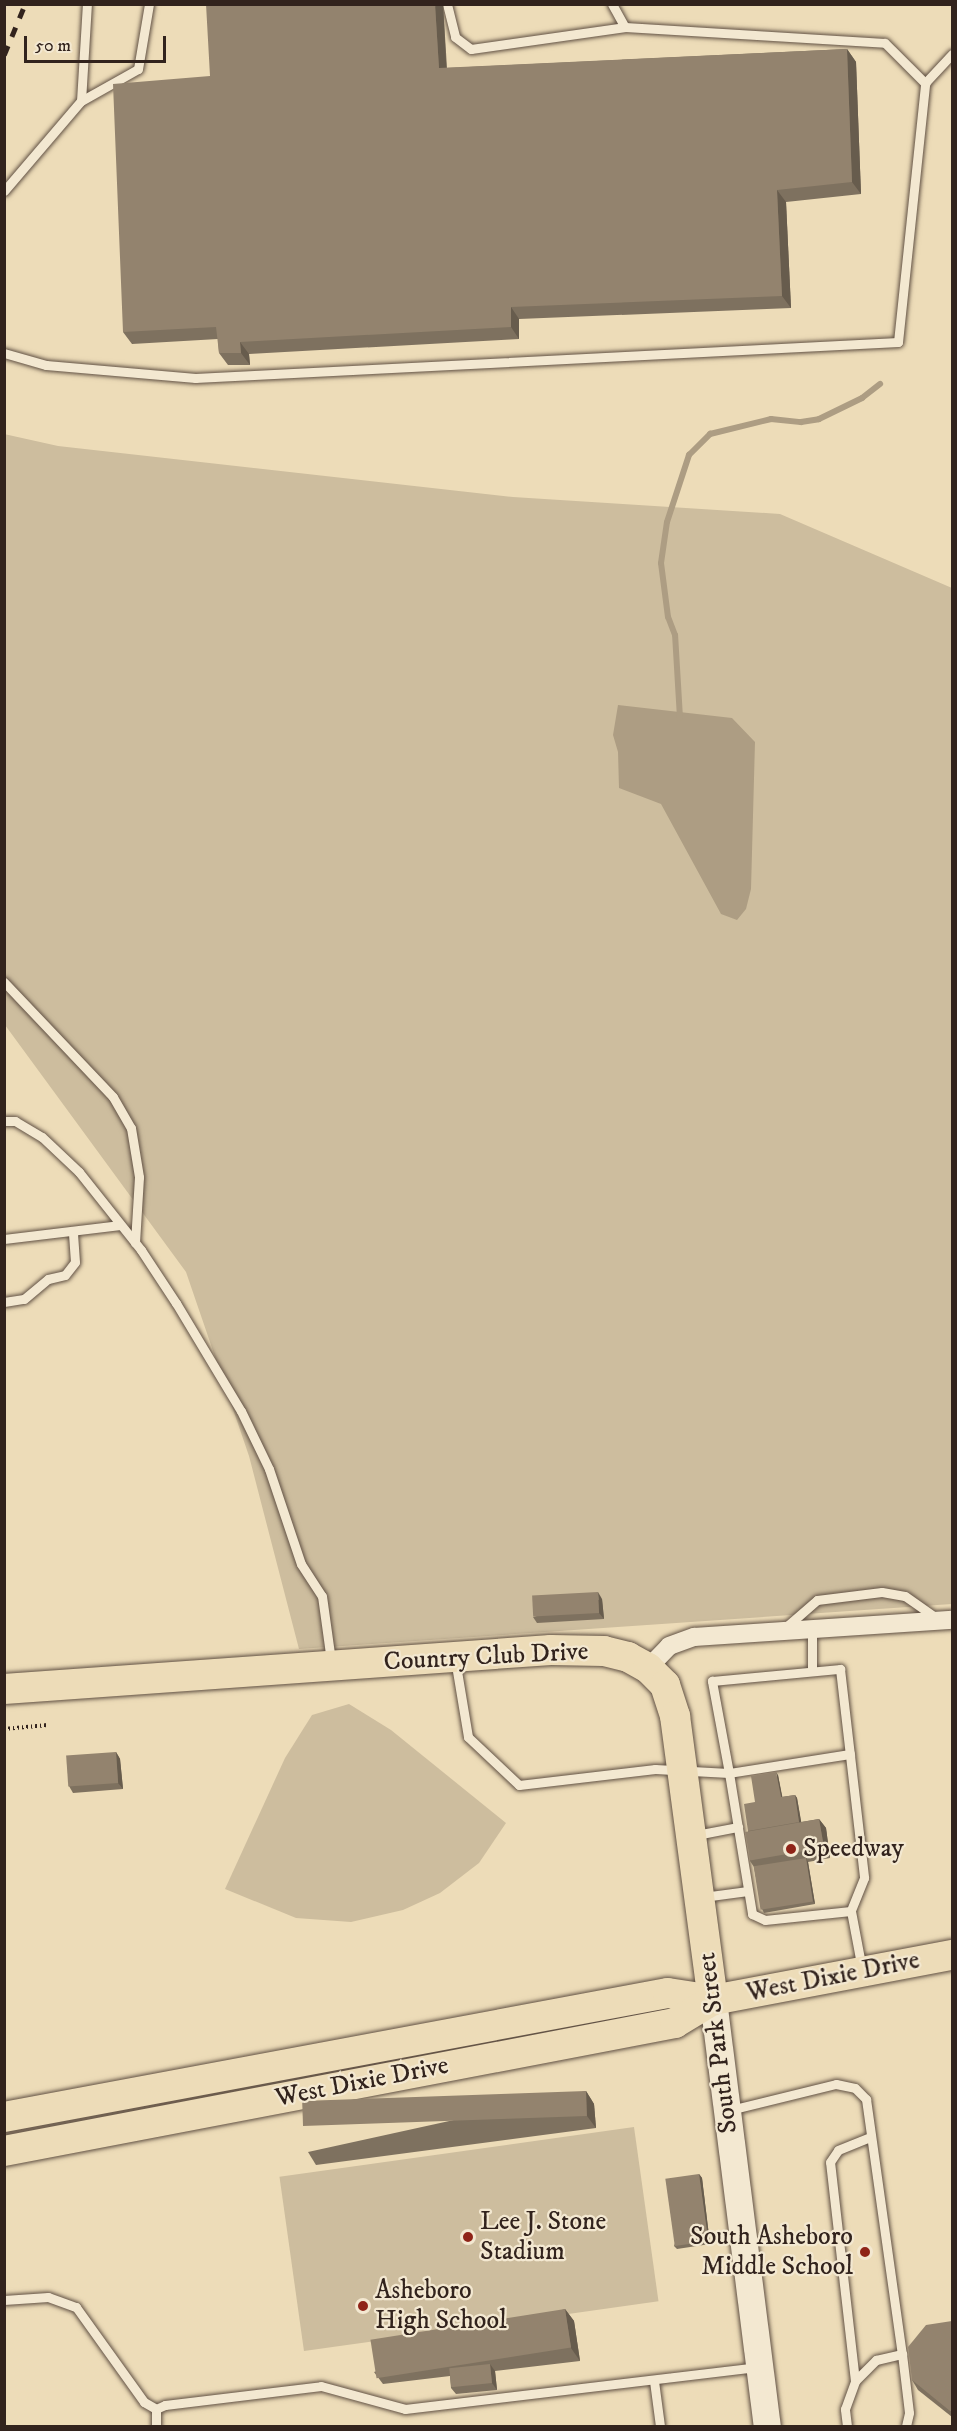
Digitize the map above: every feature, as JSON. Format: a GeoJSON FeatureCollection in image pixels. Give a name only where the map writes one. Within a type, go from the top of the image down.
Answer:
{"type":"FeatureCollection","features":[{"type":"Feature","properties":{"kind":"main road","name":"Country Club Drive"},"geometry":{"type":"LineString","coordinates":[[4,1689],[551,1650],[604,1651],[628,1657],[648,1668]]}},
{"type":"Feature","properties":{"kind":"main road","name":"South Park Street"},"geometry":{"type":"LineString","coordinates":[[648,1668],[665,1685],[671,1700],[683,1772],[767,2427]]}},
{"type":"Feature","properties":{"kind":"main road","name":"West Dixie Drive"},"geometry":{"type":"LineString","coordinates":[[4,2118],[668,1993],[713,2000],[952,1955]]}},
{"type":"Feature","properties":{"kind":"main road","name":"West Dixie Drive"},"geometry":{"type":"LineString","coordinates":[[4,2151],[675,2023],[713,2000]]}},
{"type":"Feature","properties":{"kind":"street"},"geometry":{"type":"LineString","coordinates":[[648,1668],[669,1646],[694,1637],[947,1620]]}},
{"type":"Feature","properties":{"kind":"lane"},"geometry":{"type":"LineString","coordinates":[[81,102],[87,4]]}},
{"type":"Feature","properties":{"kind":"lane"},"geometry":{"type":"LineString","coordinates":[[4,191],[81,102],[138,69],[149,4]]}},
{"type":"Feature","properties":{"kind":"lane"},"geometry":{"type":"LineString","coordinates":[[447,4],[455,37],[471,49],[625,27],[885,43],[925,83]]}},
{"type":"Feature","properties":{"kind":"lane"},"geometry":{"type":"LineString","coordinates":[[612,4],[625,27]]}},
{"type":"Feature","properties":{"kind":"lane"},"geometry":{"type":"LineString","coordinates":[[4,353],[46,365],[195,378],[897,342],[925,83],[950,60],[952,54]]}},
{"type":"Feature","properties":{"kind":"lane"},"geometry":{"type":"LineString","coordinates":[[4,982],[106,1089],[131,1128],[139,1177],[135,1243]]}},
{"type":"Feature","properties":{"kind":"lane"},"geometry":{"type":"LineString","coordinates":[[4,1121],[15,1121],[42,1137],[79,1172],[135,1243],[241,1411],[269,1469],[301,1564],[322,1596],[332,1666]]}},
{"type":"Feature","properties":{"kind":"lane"},"geometry":{"type":"LineString","coordinates":[[4,1239],[120,1225]]}},
{"type":"Feature","properties":{"kind":"lane"},"geometry":{"type":"LineString","coordinates":[[4,1302],[24,1299],[48,1280],[65,1275],[75,1262],[72,1231]]}},
{"type":"Feature","properties":{"kind":"lane"},"geometry":{"type":"LineString","coordinates":[[779,1631],[817,1600],[882,1592],[905,1596],[947,1620]]}},
{"type":"Feature","properties":{"kind":"lane"},"geometry":{"type":"LineString","coordinates":[[812,1629],[812,1671]]}},
{"type":"Feature","properties":{"kind":"lane"},"geometry":{"type":"LineString","coordinates":[[454,1657],[468,1737],[519,1785],[655,1769],[729,1773],[850,1755]]}},
{"type":"Feature","properties":{"kind":"lane"},"geometry":{"type":"LineString","coordinates":[[851,1911],[759,1919],[752,1914],[712,1681],[840,1669],[864,1878],[851,1911],[862,1971]]}},
{"type":"Feature","properties":{"kind":"lane"},"geometry":{"type":"LineString","coordinates":[[691,1836],[738,1827]]}},
{"type":"Feature","properties":{"kind":"lane"},"geometry":{"type":"LineString","coordinates":[[700,1898],[748,1891]]}},
{"type":"Feature","properties":{"kind":"lane"},"geometry":{"type":"LineString","coordinates":[[725,2111],[836,2084],[855,2088],[866,2099],[902,2354],[909,2413],[906,2427]]}},
{"type":"Feature","properties":{"kind":"lane"},"geometry":{"type":"LineString","coordinates":[[847,2427],[845,2409],[855,2380],[830,2162],[838,2150],[871,2137]]}},
{"type":"Feature","properties":{"kind":"lane"},"geometry":{"type":"LineString","coordinates":[[4,2300],[48,2297],[76,2307],[144,2402],[156,2409],[321,2386],[405,2409],[760,2367]]}},
{"type":"Feature","properties":{"kind":"lane"},"geometry":{"type":"LineString","coordinates":[[855,2380],[876,2360],[902,2354]]}},
{"type":"Feature","properties":{"kind":"lane"},"geometry":{"type":"LineString","coordinates":[[654,2381],[660,2427]]}},
{"type":"Feature","properties":{"kind":"lane"},"geometry":{"type":"LineString","coordinates":[[156,2409],[156,2427]]}},
{"type":"Feature","properties":{"kind":"path"},"geometry":{"type":"LineString","coordinates":[[4,1729],[48,1725]]}},
{"type":"Feature","properties":{"kind":"shaded area"},"geometry":{"type":"Polygon","coordinates":[[[4,434],[58,446],[513,497],[780,514],[952,588],[952,1604],[299,1649],[249,1456],[186,1272],[5,1025],[4,434]]]}},
{"type":"Feature","properties":{"kind":"shaded area"},"geometry":{"type":"Polygon","coordinates":[[[618,705],[732,718],[755,742],[751,889],[746,909],[737,920],[721,914],[661,804],[619,788],[618,752],[613,735],[618,705]]]}},
{"type":"Feature","properties":{"kind":"shaded area"},"geometry":{"type":"Polygon","coordinates":[[[349,1704],[391,1730],[506,1823],[479,1863],[440,1893],[403,1910],[351,1922],[296,1918],[225,1889],[285,1758],[312,1715],[349,1704]]]}},
{"type":"Feature","properties":{"kind":"shaded area","name":"Lee J. Stone Stadium"},"geometry":{"type":"Polygon","coordinates":[[[634,2127],[658,2301],[304,2351],[279,2177],[634,2127]]]}},
{"type":"Feature","properties":{"kind":"building"},"geometry":{"type":"Polygon","coordinates":[[[206,4],[435,4],[439,68],[847,49],[852,182],[777,190],[782,296],[511,307],[511,327],[240,342],[241,353],[219,353],[216,327],[123,332],[113,84],[210,76],[206,4]]]}},
{"type":"Feature","properties":{"kind":"building"},"geometry":{"type":"Polygon","coordinates":[[[598,1592],[599,1613],[533,1616],[532,1595],[598,1592]]]}},
{"type":"Feature","properties":{"kind":"building"},"geometry":{"type":"Polygon","coordinates":[[[116,1752],[118,1783],[68,1786],[66,1755],[116,1752]]]}},
{"type":"Feature","properties":{"kind":"building"},"geometry":{"type":"Polygon","coordinates":[[[776,1772],[781,1797],[795,1795],[799,1822],[748,1831],[744,1804],[755,1802],[751,1776],[776,1772]]]}},
{"type":"Feature","properties":{"kind":"building"},"geometry":{"type":"Polygon","coordinates":[[[819,1819],[824,1848],[750,1861],[745,1832],[819,1819]]]}},
{"type":"Feature","properties":{"kind":"building"},"geometry":{"type":"Polygon","coordinates":[[[806,1858],[813,1901],[761,1910],[754,1866],[806,1858]]]}},
{"type":"Feature","properties":{"kind":"building"},"geometry":{"type":"Polygon","coordinates":[[[586,2091],[587,2116],[303,2126],[302,2101],[586,2091]]]}},
{"type":"Feature","properties":{"kind":"building"},"geometry":{"type":"Polygon","coordinates":[[[699,2174],[708,2241],[675,2246],[665,2179],[699,2174]]]}},
{"type":"Feature","properties":{"kind":"building"},"geometry":{"type":"Polygon","coordinates":[[[565,2309],[571,2348],[377,2378],[370,2340],[565,2309]]]}},
{"type":"Feature","properties":{"kind":"building"},"geometry":{"type":"Polygon","coordinates":[[[952,2321],[952,2411],[950,2411],[912,2380],[908,2347],[926,2325],[952,2321]]]}},
{"type":"Feature","properties":{"kind":"building"},"geometry":{"type":"Polygon","coordinates":[[[490,2364],[492,2383],[451,2387],[449,2368],[490,2364]]]}},
{"type":"Feature","properties":{"kind":"waterway"},"geometry":{"type":"LineString","coordinates":[[680,718],[675,635],[668,617],[661,563],[667,522],[689,455],[710,434],[771,419],[801,422],[819,419],[862,398],[880,384]]}},
{"type":"Feature","properties":{"kind":"railway"},"geometry":{"type":"LineString","coordinates":[[4,55],[25,4]]}},
{"type":"Feature","properties":{"kind":"place","name":"Speedway"},"geometry":{"type":"Point","coordinates":[791,1849]}},
{"type":"Feature","properties":{"kind":"place","name":"Lee J. Stone Stadium"},"geometry":{"type":"Point","coordinates":[468,2237]}},
{"type":"Feature","properties":{"kind":"place","name":"South Asheboro Middle School"},"geometry":{"type":"Point","coordinates":[865,2252]}},
{"type":"Feature","properties":{"kind":"place","name":"Asheboro High School"},"geometry":{"type":"Point","coordinates":[363,2306]}}]}
